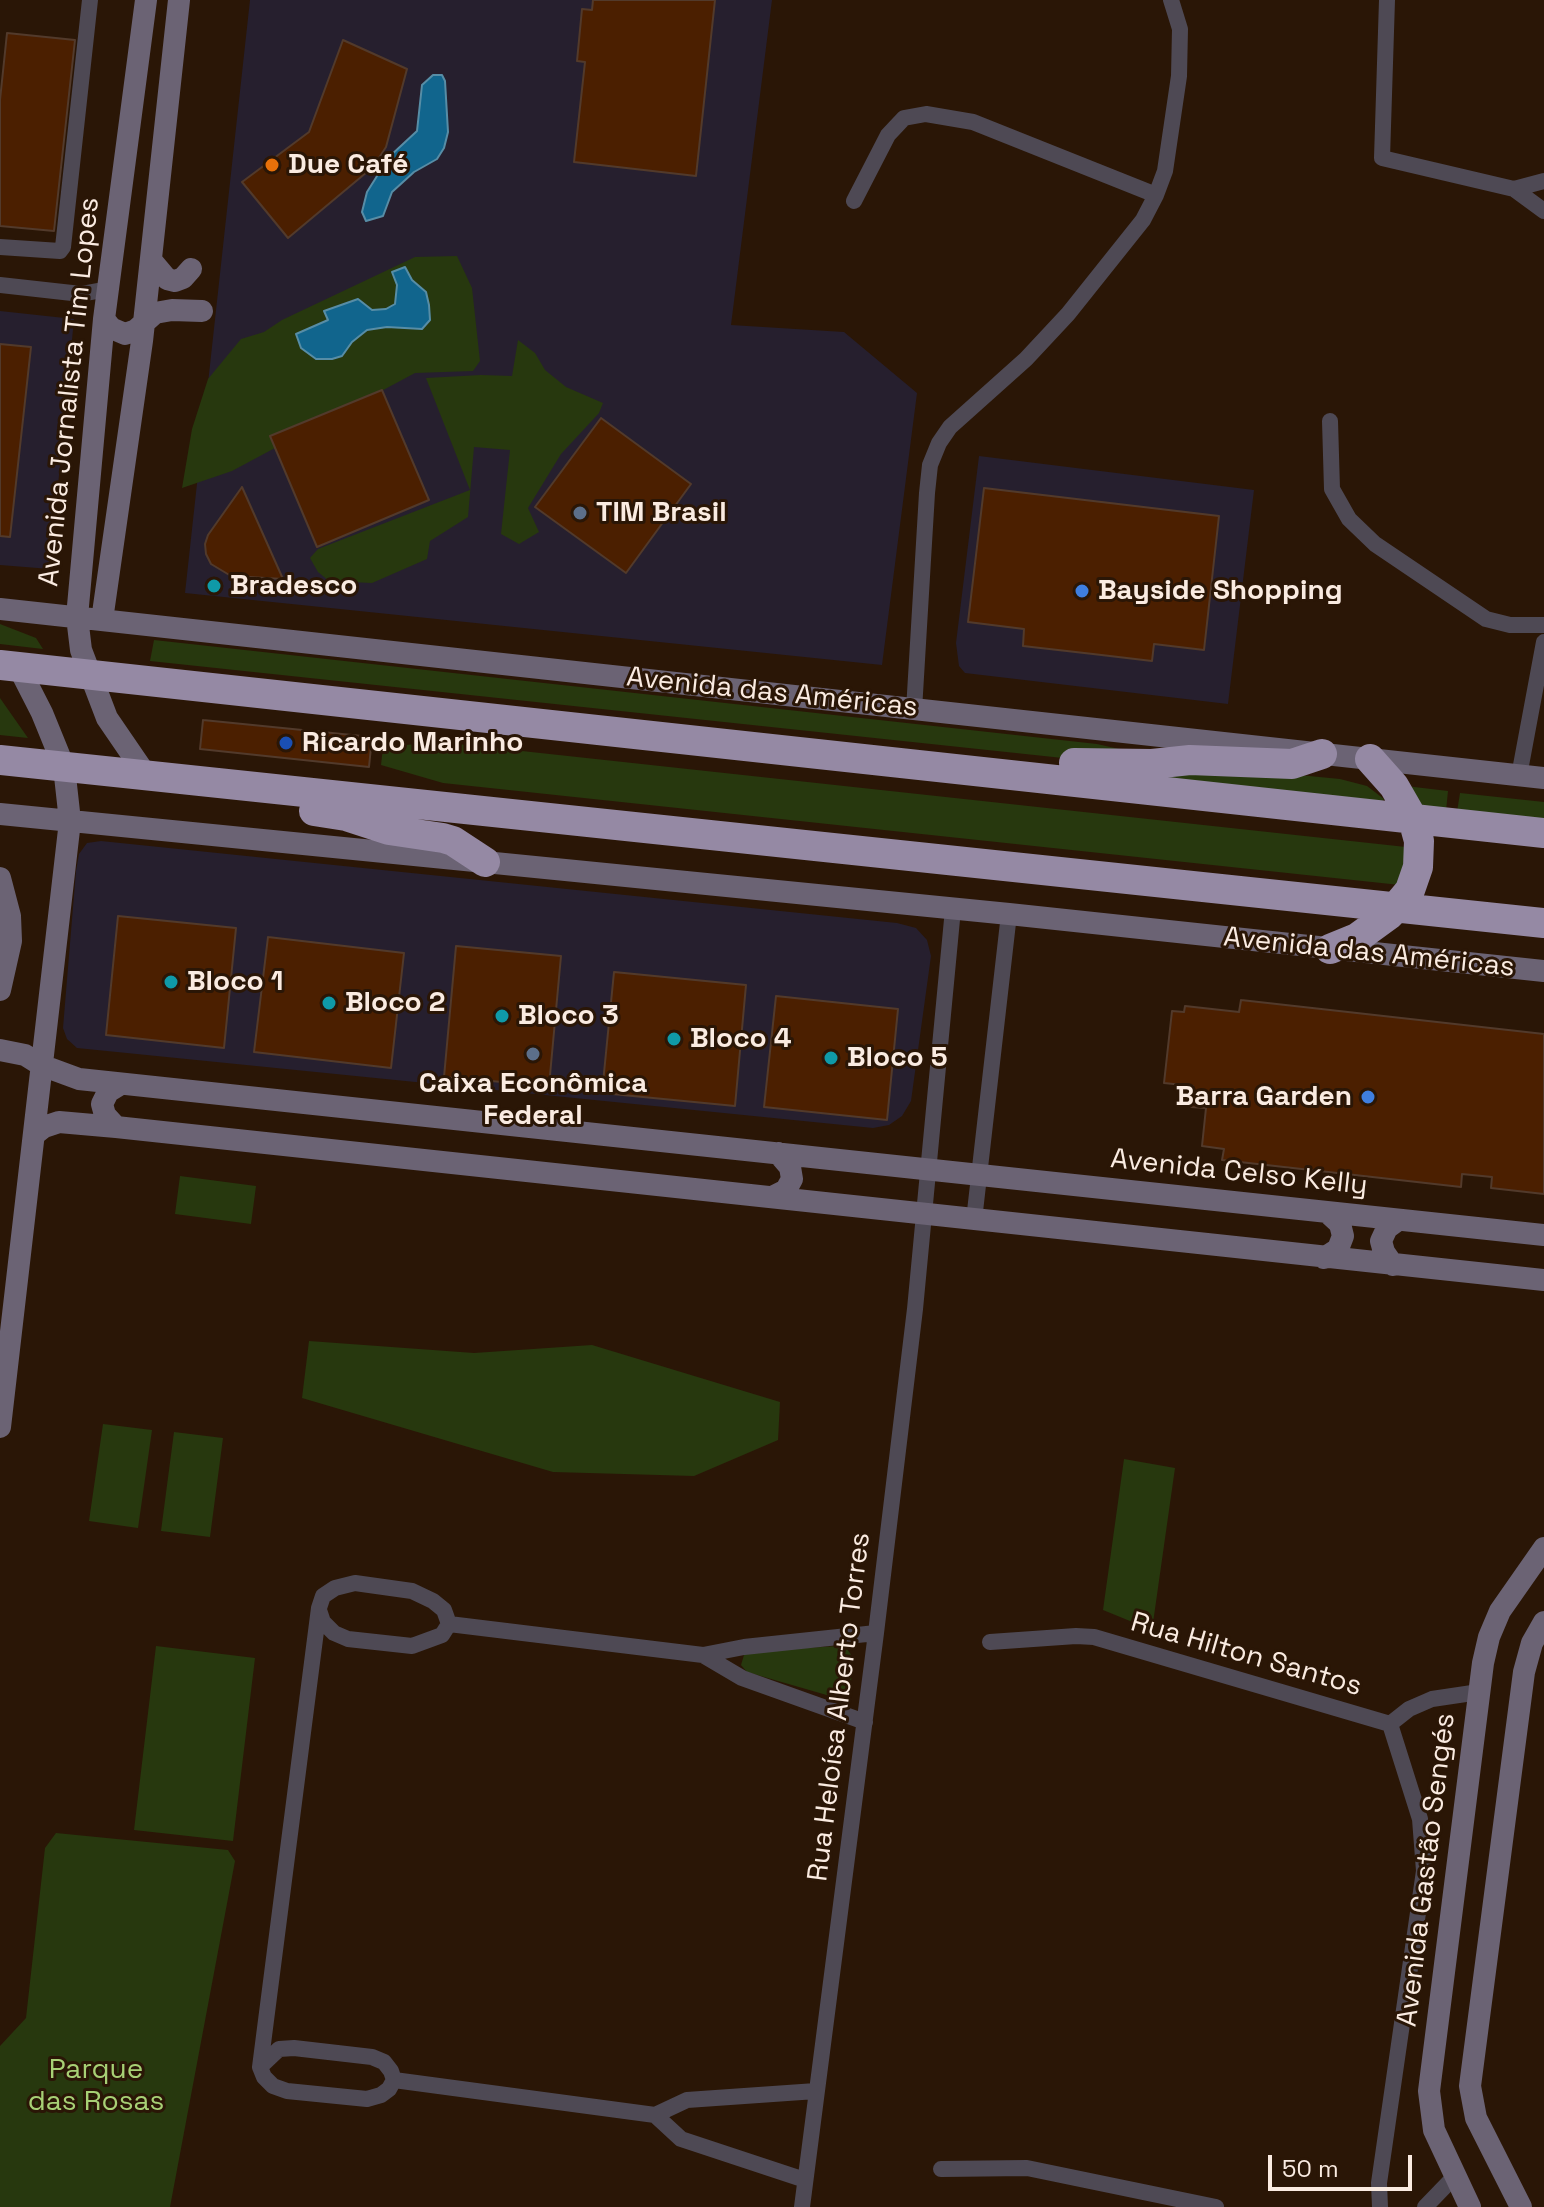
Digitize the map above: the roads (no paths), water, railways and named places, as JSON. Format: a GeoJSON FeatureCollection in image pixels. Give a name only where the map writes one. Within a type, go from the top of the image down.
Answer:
{"type":"FeatureCollection","features":[{"type":"Feature","properties":{"kind":"highway","name":"Avenida das Américas"},"geometry":{"type":"LineString","coordinates":[[9,666],[1544,833]]}},
{"type":"Feature","properties":{"kind":"highway"},"geometry":{"type":"LineString","coordinates":[[979,771],[999,763],[1041,761],[1102,765],[1190,760],[1292,764],[1322,754]]}},
{"type":"Feature","properties":{"kind":"highway"},"geometry":{"type":"LineString","coordinates":[[1330,949],[1370,931],[1397,908],[1410,890],[1418,867],[1419,841],[1413,819],[1394,786],[1370,759]]}},
{"type":"Feature","properties":{"kind":"highway","name":"Avenida das Américas"},"geometry":{"type":"LineString","coordinates":[[0,760],[1544,923]]}},
{"type":"Feature","properties":{"kind":"highway"},"geometry":{"type":"LineString","coordinates":[[273,789],[314,811],[346,816],[389,830],[453,841],[485,862]]}},
{"type":"Feature","properties":{"kind":"street"},"geometry":{"type":"LineString","coordinates":[[0,247],[60,251],[63,247],[90,0]]}},
{"type":"Feature","properties":{"kind":"street","name":"Avenida Jornalista Tim Lopes"},"geometry":{"type":"LineString","coordinates":[[146,0],[104,319],[77,617],[81,650],[107,718],[146,775]]}},
{"type":"Feature","properties":{"kind":"street","name":"Avenida Jornalista Tim Lopes"},"geometry":{"type":"LineString","coordinates":[[102,620],[144,322],[179,0]]}},
{"type":"Feature","properties":{"kind":"street"},"geometry":{"type":"LineString","coordinates":[[914,710],[930,465],[950,427],[1026,359],[1068,314],[1143,220],[1156,195],[1165,171],[1179,76],[1180,29],[1171,0]]}},
{"type":"Feature","properties":{"kind":"street"},"geometry":{"type":"LineString","coordinates":[[1387,0],[1382,158],[1514,189],[1544,211]]}},
{"type":"Feature","properties":{"kind":"street"},"geometry":{"type":"LineString","coordinates":[[854,201],[888,135],[904,118],[926,114],[973,122],[1156,195]]}},
{"type":"Feature","properties":{"kind":"street"},"geometry":{"type":"LineString","coordinates":[[1514,189],[1544,181]]}},
{"type":"Feature","properties":{"kind":"street"},"geometry":{"type":"LineString","coordinates":[[151,260],[167,279],[183,278],[191,269]]}},
{"type":"Feature","properties":{"kind":"street"},"geometry":{"type":"LineString","coordinates":[[0,285],[81,294],[125,283],[140,287],[147,294]]}},
{"type":"Feature","properties":{"kind":"street"},"geometry":{"type":"LineString","coordinates":[[81,294],[111,328],[125,334],[136,330],[155,313],[202,311]]}},
{"type":"Feature","properties":{"kind":"street"},"geometry":{"type":"LineString","coordinates":[[1330,421],[1332,489],[1349,519],[1375,544],[1486,619],[1510,625],[1544,625]]}},
{"type":"Feature","properties":{"kind":"street"},"geometry":{"type":"LineString","coordinates":[[86,525],[106,529],[114,525]]}},
{"type":"Feature","properties":{"kind":"street","name":"Avenida das Américas"},"geometry":{"type":"LineString","coordinates":[[0,609],[1544,778]]}},
{"type":"Feature","properties":{"kind":"street"},"geometry":{"type":"LineString","coordinates":[[1519,776],[1544,642]]}},
{"type":"Feature","properties":{"kind":"street"},"geometry":{"type":"LineString","coordinates":[[1,1417],[70,821],[64,767],[47,724],[9,666]]}},
{"type":"Feature","properties":{"kind":"street","name":"Avenida das Américas"},"geometry":{"type":"LineString","coordinates":[[0,814],[1009,914],[1544,971]]}},
{"type":"Feature","properties":{"kind":"street"},"geometry":{"type":"LineString","coordinates":[[0,878],[10,916],[11,941],[0,990]]}},
{"type":"Feature","properties":{"kind":"street","name":"Rua Heloísa Alberto Torres"},"geometry":{"type":"LineString","coordinates":[[802,2207],[915,1309],[953,909]]}},
{"type":"Feature","properties":{"kind":"street"},"geometry":{"type":"LineString","coordinates":[[974,1220],[1009,914]]}},
{"type":"Feature","properties":{"kind":"street","name":"Avenida Celso Kelly"},"geometry":{"type":"LineString","coordinates":[[0,1050],[25,1055],[41,1065],[79,1079],[1544,1235]]}},
{"type":"Feature","properties":{"kind":"street"},"geometry":{"type":"LineString","coordinates":[[116,1127],[105,1115],[102,1104],[108,1092],[121,1084]]}},
{"type":"Feature","properties":{"kind":"street"},"geometry":{"type":"LineString","coordinates":[[34,1135],[44,1127],[59,1122],[116,1127],[1544,1280]]}},
{"type":"Feature","properties":{"kind":"street"},"geometry":{"type":"LineString","coordinates":[[772,1197],[786,1190],[792,1179],[790,1167],[778,1153]]}},
{"type":"Feature","properties":{"kind":"street"},"geometry":{"type":"LineString","coordinates":[[1324,1258],[1338,1249],[1343,1236],[1340,1224],[1328,1213]]}},
{"type":"Feature","properties":{"kind":"street"},"geometry":{"type":"LineString","coordinates":[[1393,1265],[1381,1241],[1387,1228],[1398,1220]]}},
{"type":"Feature","properties":{"kind":"street","name":"Avenida Gastão Sengés"},"geometry":{"type":"LineString","coordinates":[[1470,2207],[1434,2130],[1429,2091],[1479,1692],[1489,1637],[1500,1611],[1544,1548]]}},
{"type":"Feature","properties":{"kind":"street"},"geometry":{"type":"LineString","coordinates":[[260,2067],[279,2049],[294,2048],[372,2057],[384,2062],[394,2080],[381,2095],[367,2099],[287,2091],[273,2086],[260,2067],[323,1596],[335,1588],[355,1583],[412,1591],[444,1610],[449,1624]]}},
{"type":"Feature","properties":{"kind":"street"},"geometry":{"type":"LineString","coordinates":[[319,1608],[323,1622],[334,1633],[348,1639],[412,1646],[442,1635],[449,1624]]}},
{"type":"Feature","properties":{"kind":"street"},"geometry":{"type":"LineString","coordinates":[[1519,2206],[1476,2118],[1471,2100],[1476,2028],[1524,1672],[1532,1643],[1544,1622]]}},
{"type":"Feature","properties":{"kind":"street"},"geometry":{"type":"LineString","coordinates":[[449,1624],[703,1655],[744,1647],[876,1633]]}},
{"type":"Feature","properties":{"kind":"street","name":"Rua Hilton Santos"},"geometry":{"type":"LineString","coordinates":[[990,1642],[1094,1637],[1390,1724],[1409,1709],[1432,1699],[1479,1692]]}},
{"type":"Feature","properties":{"kind":"street"},"geometry":{"type":"LineString","coordinates":[[703,1655],[742,1678],[865,1722]]}},
{"type":"Feature","properties":{"kind":"street"},"geometry":{"type":"LineString","coordinates":[[1380,2207],[1379,2183],[1424,1871],[1420,1819],[1390,1724]]}},
{"type":"Feature","properties":{"kind":"street"},"geometry":{"type":"LineString","coordinates":[[1454,1895],[1459,1886],[1477,1880],[1492,1891],[1494,1901]]}},
{"type":"Feature","properties":{"kind":"street"},"geometry":{"type":"LineString","coordinates":[[1438,2025],[1442,2035],[1450,2041],[1461,2042],[1471,2037],[1476,2028]]}},
{"type":"Feature","properties":{"kind":"street"},"geometry":{"type":"LineString","coordinates":[[394,2080],[655,2115],[687,2100],[816,2091]]}},
{"type":"Feature","properties":{"kind":"street"},"geometry":{"type":"LineString","coordinates":[[655,2115],[681,2139],[805,2180]]}},
{"type":"Feature","properties":{"kind":"street"},"geometry":{"type":"LineString","coordinates":[[941,2169],[1027,2168],[1216,2207]]}},
{"type":"Feature","properties":{"kind":"street"},"geometry":{"type":"LineString","coordinates":[[1425,2207],[1455,2176]]}},
{"type":"Feature","properties":{"kind":"water"},"geometry":{"type":"Polygon","coordinates":[[[433,75],[442,75],[445,81],[448,132],[444,148],[437,159],[414,172],[392,192],[383,216],[366,221],[362,212],[367,192],[389,157],[417,131],[422,85],[433,75]]]}},
{"type":"Feature","properties":{"kind":"water"},"geometry":{"type":"Polygon","coordinates":[[[405,267],[412,280],[426,292],[430,320],[422,329],[387,327],[367,330],[352,342],[342,356],[332,359],[316,359],[301,348],[296,334],[328,320],[324,311],[358,299],[372,310],[386,309],[395,304],[397,285],[392,272],[405,267]]]}},
{"type":"Feature","properties":{"kind":"place","name":"Due Café"},"geometry":{"type":"Point","coordinates":[272,165]}},
{"type":"Feature","properties":{"kind":"place","name":"TIM Brasil"},"geometry":{"type":"Point","coordinates":[580,513]}},
{"type":"Feature","properties":{"kind":"place","name":"Bradesco"},"geometry":{"type":"Point","coordinates":[214,586]}},
{"type":"Feature","properties":{"kind":"place","name":"Bayside Shopping"},"geometry":{"type":"Point","coordinates":[1082,591]}},
{"type":"Feature","properties":{"kind":"place","name":"Ricardo Marinho"},"geometry":{"type":"Point","coordinates":[286,743]}},
{"type":"Feature","properties":{"kind":"place","name":"Bloco 1"},"geometry":{"type":"Point","coordinates":[171,982]}},
{"type":"Feature","properties":{"kind":"place","name":"Bloco 2"},"geometry":{"type":"Point","coordinates":[329,1003]}},
{"type":"Feature","properties":{"kind":"place","name":"Bloco 3"},"geometry":{"type":"Point","coordinates":[502,1016]}},
{"type":"Feature","properties":{"kind":"place","name":"Bloco 4"},"geometry":{"type":"Point","coordinates":[674,1039]}},
{"type":"Feature","properties":{"kind":"place","name":"Caixa Econômica Federal"},"geometry":{"type":"Point","coordinates":[533,1054]}},
{"type":"Feature","properties":{"kind":"place","name":"Bloco 5"},"geometry":{"type":"Point","coordinates":[831,1058]}},
{"type":"Feature","properties":{"kind":"place","name":"Barra Garden"},"geometry":{"type":"Point","coordinates":[1368,1097]}},
{"type":"Feature","properties":{"kind":"park label","name":"Parque das Rosas"},"geometry":{"type":"Point","coordinates":[96,2086]}}]}
